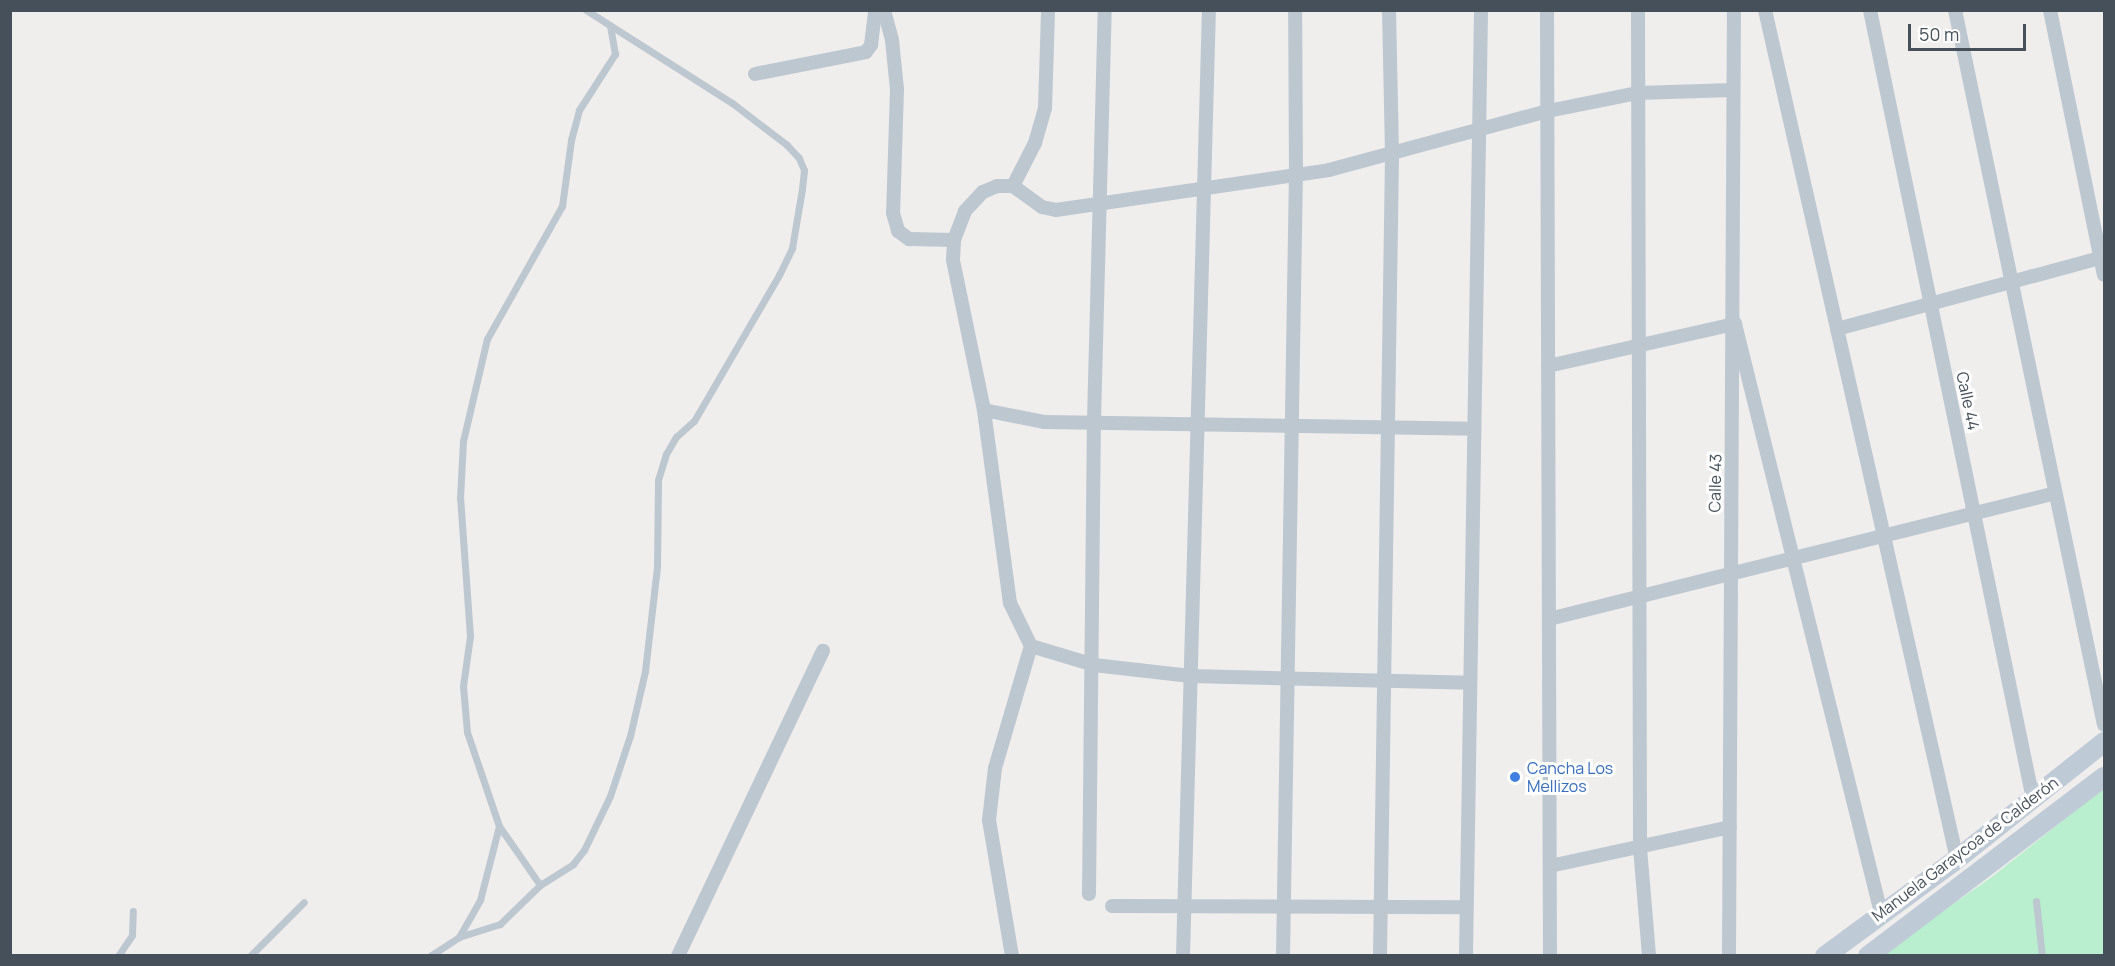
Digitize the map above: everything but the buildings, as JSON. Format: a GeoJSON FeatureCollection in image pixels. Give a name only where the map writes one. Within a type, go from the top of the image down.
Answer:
{"type":"FeatureCollection","features":[{"type":"Feature","properties":{"kind":"street"},"geometry":{"type":"LineString","coordinates":[[755,74],[866,52],[871,45],[875,10]]}},
{"type":"Feature","properties":{"kind":"street"},"geometry":{"type":"LineString","coordinates":[[884,10],[892,40],[897,89],[893,213],[898,231],[909,239],[954,240]]}},
{"type":"Feature","properties":{"kind":"street"},"geometry":{"type":"LineString","coordinates":[[1013,186],[1035,143],[1045,108],[1048,10]]}},
{"type":"Feature","properties":{"kind":"street"},"geometry":{"type":"LineString","coordinates":[[1089,894],[1094,665],[1094,420],[1105,10]]}},
{"type":"Feature","properties":{"kind":"street"},"geometry":{"type":"LineString","coordinates":[[1183,956],[1202,188],[1209,10]]}},
{"type":"Feature","properties":{"kind":"street"},"geometry":{"type":"LineString","coordinates":[[1283,956],[1286,907],[1293,425],[1295,10]]}},
{"type":"Feature","properties":{"kind":"street"},"geometry":{"type":"LineString","coordinates":[[1380,956],[1383,907],[1392,153],[1389,10]]}},
{"type":"Feature","properties":{"kind":"street"},"geometry":{"type":"LineString","coordinates":[[1466,956],[1481,10]]}},
{"type":"Feature","properties":{"kind":"street"},"geometry":{"type":"LineString","coordinates":[[1547,10],[1550,956]]}},
{"type":"Feature","properties":{"kind":"street"},"geometry":{"type":"LineString","coordinates":[[1638,10],[1640,848],[1649,956]]}},
{"type":"Feature","properties":{"kind":"street","name":"Calle 43"},"geometry":{"type":"LineString","coordinates":[[1729,956],[1730,574],[1735,324],[1732,90],[1734,10]]}},
{"type":"Feature","properties":{"kind":"street"},"geometry":{"type":"LineString","coordinates":[[1765,10],[1957,859]]}},
{"type":"Feature","properties":{"kind":"street","name":"Calle 44"},"geometry":{"type":"LineString","coordinates":[[1870,10],[2033,799]]}},
{"type":"Feature","properties":{"kind":"street"},"geometry":{"type":"LineString","coordinates":[[1955,10],[2104,725]]}},
{"type":"Feature","properties":{"kind":"street"},"geometry":{"type":"LineString","coordinates":[[2050,10],[2103,258],[2104,275]]}},
{"type":"Feature","properties":{"kind":"street"},"geometry":{"type":"LineString","coordinates":[[1012,956],[988,820],[996,768],[1031,646],[1010,603],[984,410],[953,260],[954,240],[965,212],[983,192],[997,186],[1013,186],[1041,207],[1056,210],[1296,175],[1392,153],[1548,111],[1638,93],[1732,90]]}},
{"type":"Feature","properties":{"kind":"street"},"geometry":{"type":"LineString","coordinates":[[1837,329],[2103,258]]}},
{"type":"Feature","properties":{"kind":"street"},"geometry":{"type":"LineString","coordinates":[[1548,366],[1735,324],[1791,558],[1881,913]]}},
{"type":"Feature","properties":{"kind":"street"},"geometry":{"type":"LineString","coordinates":[[984,410],[1044,422],[1094,420],[1474,429]]}},
{"type":"Feature","properties":{"kind":"street"},"geometry":{"type":"LineString","coordinates":[[1549,619],[2056,493]]}},
{"type":"Feature","properties":{"kind":"street"},"geometry":{"type":"LineString","coordinates":[[1031,646],[1094,665],[1190,676],[1470,683]]}},
{"type":"Feature","properties":{"kind":"street"},"geometry":{"type":"LineString","coordinates":[[678,956],[823,651]]}},
{"type":"Feature","properties":{"kind":"street","name":"Manuela Garaycoa de Calderón"},"geometry":{"type":"LineString","coordinates":[[1825,956],[1957,859],[2104,742]]}},
{"type":"Feature","properties":{"kind":"street"},"geometry":{"type":"LineString","coordinates":[[2069,770],[2087,791]]}},
{"type":"Feature","properties":{"kind":"street","name":"Manuela Garaycoa de Calderón"},"geometry":{"type":"LineString","coordinates":[[1868,956],[2104,777]]}},
{"type":"Feature","properties":{"kind":"street"},"geometry":{"type":"LineString","coordinates":[[1550,866],[1730,827]]}},
{"type":"Feature","properties":{"kind":"street"},"geometry":{"type":"LineString","coordinates":[[1112,906],[1466,908]]}},
{"type":"Feature","properties":{"kind":"lane"},"geometry":{"type":"LineString","coordinates":[[430,956],[459,937],[500,924],[540,885],[573,864],[584,850],[610,796],[630,736],[645,671],[657,567],[658,480],[666,454],[676,437],[694,421],[779,275],[792,248],[802,189],[804,170],[800,158],[787,145],[732,103],[586,10]]}},
{"type":"Feature","properties":{"kind":"lane"},"geometry":{"type":"LineString","coordinates":[[540,885],[499,826],[467,732],[463,686],[470,636],[460,498],[463,441],[487,339],[562,206],[579,110],[615,54],[610,25]]}},
{"type":"Feature","properties":{"kind":"lane"},"geometry":{"type":"LineString","coordinates":[[459,937],[480,900],[499,826]]}},
{"type":"Feature","properties":{"kind":"lane"},"geometry":{"type":"LineString","coordinates":[[2036,901],[2042,956]]}},
{"type":"Feature","properties":{"kind":"lane"},"geometry":{"type":"LineString","coordinates":[[250,956],[304,902]]}},
{"type":"Feature","properties":{"kind":"lane"},"geometry":{"type":"LineString","coordinates":[[118,956],[132,935],[133,911]]}},
{"type":"Feature","properties":{"kind":"green space"},"geometry":{"type":"Polygon","coordinates":[[[2104,788],[2104,955],[1879,956],[1993,876],[2104,788]]]}},
{"type":"Feature","properties":{"kind":"place","name":"Cancha Los Mellizos"},"geometry":{"type":"Point","coordinates":[1515,777]}}]}
